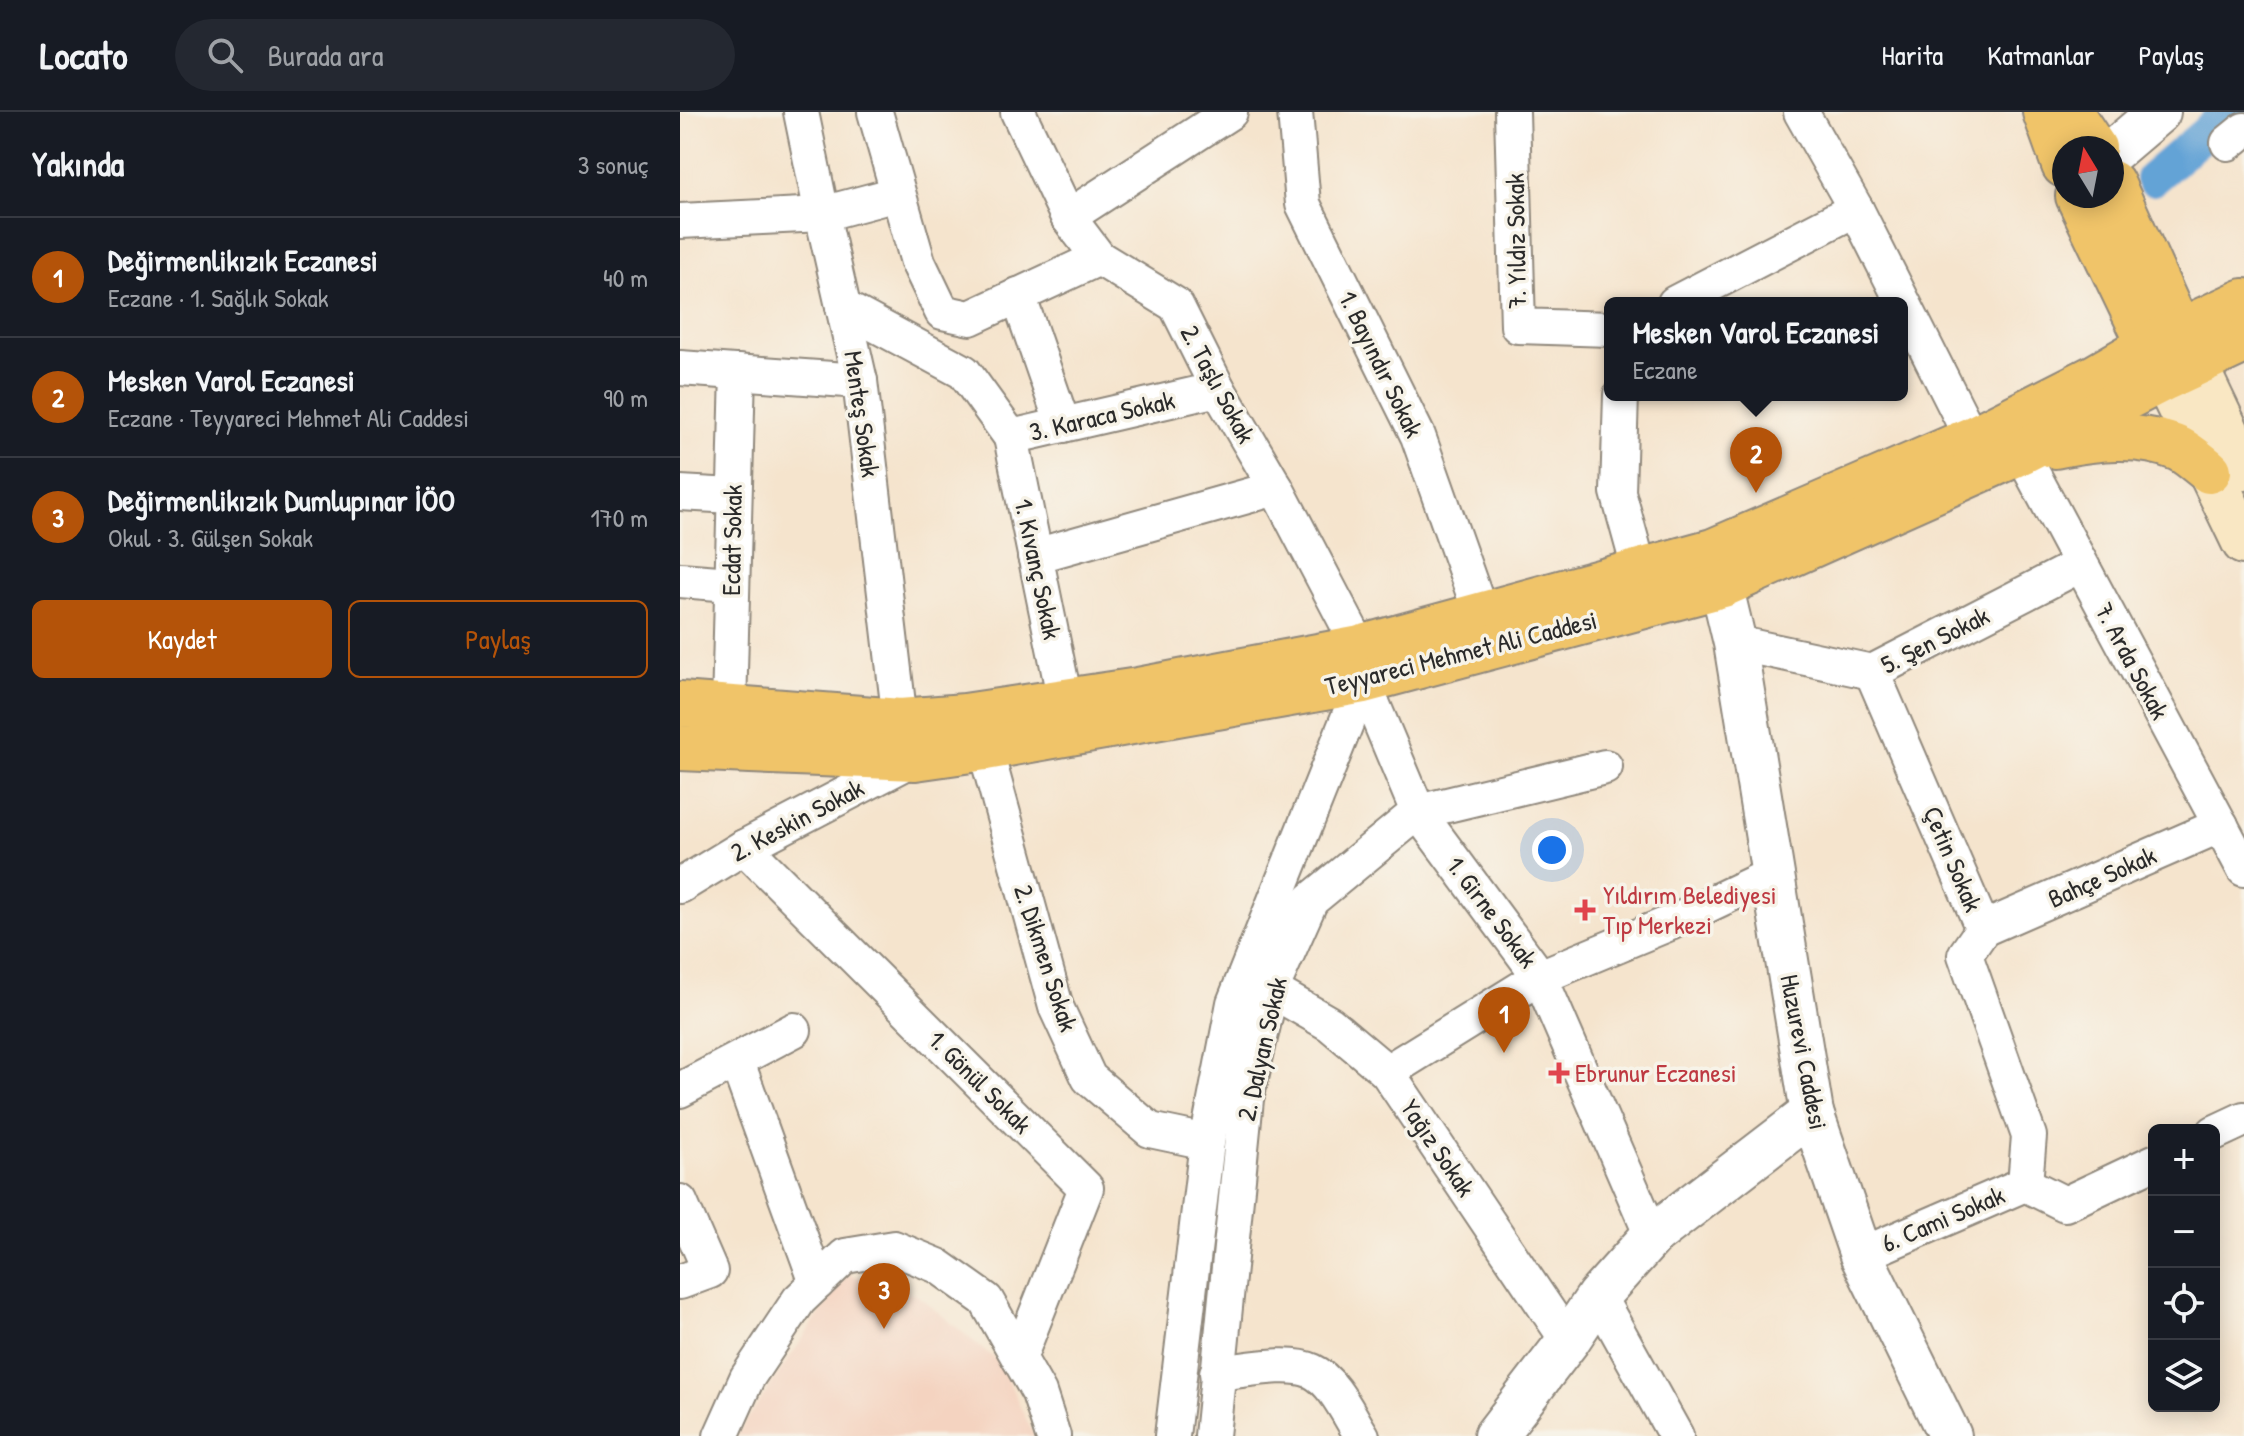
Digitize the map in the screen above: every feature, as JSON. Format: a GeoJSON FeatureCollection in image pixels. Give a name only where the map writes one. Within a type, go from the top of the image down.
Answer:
{"type":"FeatureCollection","features":[{"type":"Feature","properties":{"kind":"main road"},"geometry":{"type":"LineString","coordinates":[[2045,112],[2054,136]]}},
{"type":"Feature","properties":{"kind":"main road"},"geometry":{"type":"LineString","coordinates":[[2070,112],[2086,136]]}},
{"type":"Feature","properties":{"kind":"main road"},"geometry":{"type":"LineString","coordinates":[[2085,208],[2172,354],[2227,469],[2244,542]]}},
{"type":"Feature","properties":{"kind":"main road"},"geometry":{"type":"LineString","coordinates":[[2121,208],[2172,354]]}},
{"type":"Feature","properties":{"kind":"main road"},"geometry":{"type":"LineString","coordinates":[[2172,354],[2244,301]]}},
{"type":"Feature","properties":{"kind":"main road"},"geometry":{"type":"LineString","coordinates":[[2172,354],[2244,341]]}},
{"type":"Feature","properties":{"kind":"main road","name":"Teyyareci Mehmet Ali Caddesi"},"geometry":{"type":"LineString","coordinates":[[680,748],[907,739],[965,716],[1362,664],[1481,614],[1640,572],[1718,568],[2095,377],[2172,354]]}},
{"type":"Feature","properties":{"kind":"main road","name":"Teyyareci Mehmet Ali Caddesi"},"geometry":{"type":"LineString","coordinates":[[680,704],[729,708],[907,739],[985,748],[1362,664],[1718,568],[2021,452],[2172,354]]}},
{"type":"Feature","properties":{"kind":"main road"},"geometry":{"type":"LineString","coordinates":[[2021,452],[2089,439],[2126,437],[2181,450],[2227,469]]}},
{"type":"Feature","properties":{"kind":"street","name":"Menteş Sokak"},"geometry":{"type":"LineString","coordinates":[[801,112],[860,381],[907,739]]}},
{"type":"Feature","properties":{"kind":"street"},"geometry":{"type":"LineString","coordinates":[[875,112],[918,262],[942,312],[970,318],[1099,258]]}},
{"type":"Feature","properties":{"kind":"street","name":"2. Taşlı Sokak"},"geometry":{"type":"LineString","coordinates":[[1018,112],[1068,217],[1099,258],[1176,305],[1218,389],[1276,488],[1362,664]]}},
{"type":"Feature","properties":{"kind":"street"},"geometry":{"type":"LineString","coordinates":[[1068,217],[1230,112]]}},
{"type":"Feature","properties":{"kind":"street","name":"1. Bayındır Sokak"},"geometry":{"type":"LineString","coordinates":[[1295,112],[1303,204],[1418,436],[1481,614]]}},
{"type":"Feature","properties":{"kind":"street","name":"7. Yıldız Sokak"},"geometry":{"type":"LineString","coordinates":[[1512,112],[1518,326],[1604,329]]}},
{"type":"Feature","properties":{"kind":"street"},"geometry":{"type":"LineString","coordinates":[[1801,112],[1856,209],[1900,297]]}},
{"type":"Feature","properties":{"kind":"street"},"geometry":{"type":"LineString","coordinates":[[2124,142],[2159,112]]}},
{"type":"Feature","properties":{"kind":"street"},"geometry":{"type":"LineString","coordinates":[[680,221],[822,214],[897,194]]}},
{"type":"Feature","properties":{"kind":"street"},"geometry":{"type":"LineString","coordinates":[[1687,297],[1856,209]]}},
{"type":"Feature","properties":{"kind":"street"},"geometry":{"type":"LineString","coordinates":[[1018,295],[1063,425]]}},
{"type":"Feature","properties":{"kind":"street","name":"3. Karaca Sokak"},"geometry":{"type":"LineString","coordinates":[[843,307],[964,372],[1011,437],[1218,389]]}},
{"type":"Feature","properties":{"kind":"street"},"geometry":{"type":"LineString","coordinates":[[1908,312],[1972,439]]}},
{"type":"Feature","properties":{"kind":"street"},"geometry":{"type":"LineString","coordinates":[[680,368],[860,381]]}},
{"type":"Feature","properties":{"kind":"street","name":"Ecdat Sokak"},"geometry":{"type":"LineString","coordinates":[[729,708],[738,372]]}},
{"type":"Feature","properties":{"kind":"street"},"geometry":{"type":"LineString","coordinates":[[1621,401],[1618,492],[1640,572]]}},
{"type":"Feature","properties":{"kind":"street","name":"1. Kıvanç Sokak"},"geometry":{"type":"LineString","coordinates":[[1011,437],[1065,701]]}},
{"type":"Feature","properties":{"kind":"street","name":"7. Arda Sokak"},"geometry":{"type":"LineString","coordinates":[[2021,452],[2244,869]]}},
{"type":"Feature","properties":{"kind":"street"},"geometry":{"type":"LineString","coordinates":[[1035,556],[1276,488]]}},
{"type":"Feature","properties":{"kind":"street"},"geometry":{"type":"LineString","coordinates":[[680,493],[733,496]]}},
{"type":"Feature","properties":{"kind":"street","name":"5. Şen Sokak"},"geometry":{"type":"LineString","coordinates":[[1735,643],[1872,672],[2080,565]]}},
{"type":"Feature","properties":{"kind":"street","name":"Huzurevi Caddesi"},"geometry":{"type":"LineString","coordinates":[[1718,568],[1735,643],[1812,1113],[1861,1255],[1950,1436]]}},
{"type":"Feature","properties":{"kind":"street"},"geometry":{"type":"LineString","coordinates":[[680,580],[731,584]]}},
{"type":"Feature","properties":{"kind":"street"},"geometry":{"type":"LineString","coordinates":[[1362,664],[1418,812],[1605,767]]}},
{"type":"Feature","properties":{"kind":"street","name":"2. Dalyan Sokak"},"geometry":{"type":"LineString","coordinates":[[1172,1436],[1207,1142],[1234,1003],[1362,664]]}},
{"type":"Feature","properties":{"kind":"street","name":"Çetin Sokak"},"geometry":{"type":"LineString","coordinates":[[1872,672],[1983,929],[1965,955],[2029,1136],[2025,1184]]}},
{"type":"Feature","properties":{"kind":"street","name":"2. Keskin Sokak"},"geometry":{"type":"LineString","coordinates":[[680,886],[907,739]]}},
{"type":"Feature","properties":{"kind":"street","name":"2. Dikmen Sokak"},"geometry":{"type":"LineString","coordinates":[[985,748],[1056,1007],[1089,1078],[1150,1130],[1207,1142]]}},
{"type":"Feature","properties":{"kind":"street","name":"2. Dalyan Sokak"},"geometry":{"type":"LineString","coordinates":[[1212,1436],[1246,1099],[1271,990],[1311,900],[1418,812]]}},
{"type":"Feature","properties":{"kind":"street","name":"1. Girne Sokak"},"geometry":{"type":"LineString","coordinates":[[1418,812],[1540,977],[1652,1236]]}},
{"type":"Feature","properties":{"kind":"street","name":"Bahçe Sokak"},"geometry":{"type":"LineString","coordinates":[[1983,929],[2221,825]]}},
{"type":"Feature","properties":{"kind":"street","name":"1. Gönül Sokak"},"geometry":{"type":"LineString","coordinates":[[744,847],[1086,1188],[1019,1358]]}},
{"type":"Feature","properties":{"kind":"street"},"geometry":{"type":"LineString","coordinates":[[1387,1072],[1540,977],[1670,923],[1773,874]]}},
{"type":"Feature","properties":{"kind":"street","name":"Yağız Sokak"},"geometry":{"type":"LineString","coordinates":[[1271,990],[1330,1024],[1387,1072],[1568,1341]]}},
{"type":"Feature","properties":{"kind":"street"},"geometry":{"type":"LineString","coordinates":[[680,1090],[794,1030]]}},
{"type":"Feature","properties":{"kind":"street"},"geometry":{"type":"LineString","coordinates":[[737,1062],[817,1283]]}},
{"type":"Feature","properties":{"kind":"street"},"geometry":{"type":"LineString","coordinates":[[1495,1436],[1568,1341],[1598,1296],[1652,1236],[1812,1113]]}},
{"type":"Feature","properties":{"kind":"street"},"geometry":{"type":"LineString","coordinates":[[2220,1130],[2244,1119]]}},
{"type":"Feature","properties":{"kind":"street","name":"6. Cami Sokak"},"geometry":{"type":"LineString","coordinates":[[1861,1255],[2025,1184],[2065,1204],[2148,1165]]}},
{"type":"Feature","properties":{"kind":"street"},"geometry":{"type":"LineString","coordinates":[[680,1202],[710,1271],[680,1282]]}},
{"type":"Feature","properties":{"kind":"street"},"geometry":{"type":"LineString","coordinates":[[721,1436],[747,1378],[799,1300],[845,1256],[894,1248],[938,1266],[986,1300],[1039,1393],[1053,1436]]}},
{"type":"Feature","properties":{"kind":"street"},"geometry":{"type":"LineString","coordinates":[[1598,1296],[1676,1436]]}},
{"type":"Feature","properties":{"kind":"street"},"geometry":{"type":"LineString","coordinates":[[1217,1373],[1293,1366],[1313,1371],[1330,1387],[1362,1436]]}},
{"type":"Feature","properties":{"kind":"shaded area"},"geometry":{"type":"Polygon","coordinates":[[[847,1274],[917,1295],[1000,1363],[1034,1436],[736,1436],[847,1274]]]}},
{"type":"Feature","properties":{"kind":"waterway"},"geometry":{"type":"LineString","coordinates":[[2152,179],[2230,112]]}},
{"type":"Feature","properties":{"kind":"place","name":"Mesken Varol Eczanesi"},"geometry":{"type":"Point","coordinates":[1756,493]}},
{"type":"Feature","properties":{"kind":"place","name":"Yıldırım Belediyesi Tıp Merkezi"},"geometry":{"type":"Point","coordinates":[1585,910]}},
{"type":"Feature","properties":{"kind":"place","name":"Değirmenlikızık Eczanesi"},"geometry":{"type":"Point","coordinates":[1504,1053]}},
{"type":"Feature","properties":{"kind":"place","name":"Ebrunur Eczanesi"},"geometry":{"type":"Point","coordinates":[1559,1073]}},
{"type":"Feature","properties":{"kind":"place","name":"Değirmenlikızık Dumlupınar İÖO"},"geometry":{"type":"Point","coordinates":[884,1329]}}]}
